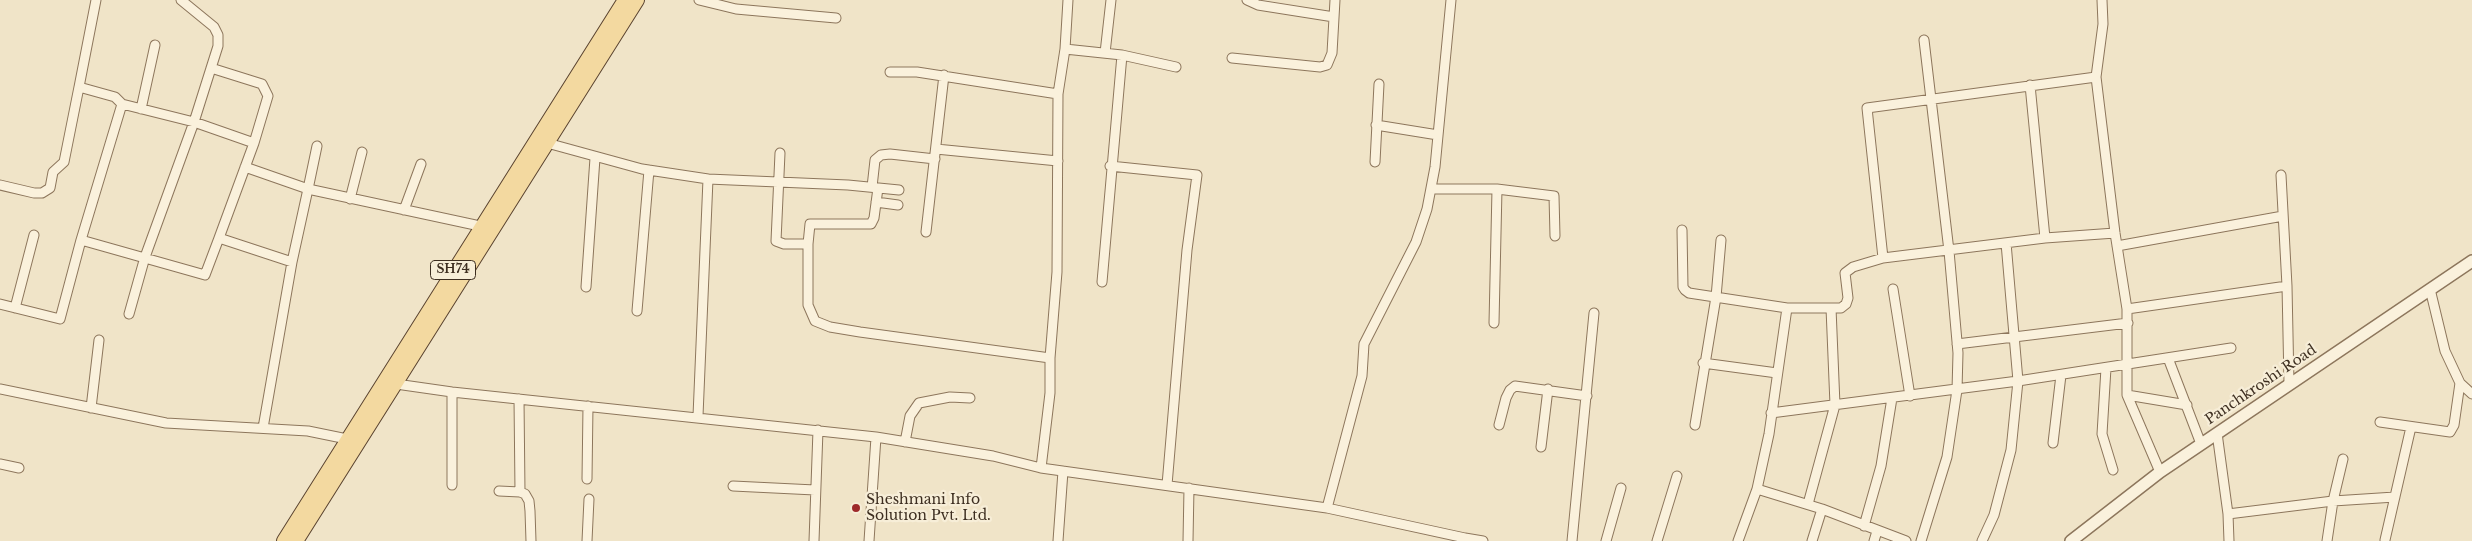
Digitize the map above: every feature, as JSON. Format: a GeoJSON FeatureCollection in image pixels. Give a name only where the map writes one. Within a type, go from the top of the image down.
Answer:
{"type":"FeatureCollection","features":[{"type":"Feature","properties":{"kind":"main road","name":"SH74"},"geometry":{"type":"LineString","coordinates":[[296,541],[480,226],[625,0]]}},
{"type":"Feature","properties":{"kind":"main road","name":"SH74"},"geometry":{"type":"LineString","coordinates":[[284,541],[354,440],[396,384],[637,0]]}},
{"type":"Feature","properties":{"kind":"street"},"geometry":{"type":"LineString","coordinates":[[0,185],[42,193],[50,188],[53,172],[64,162],[96,0]]}},
{"type":"Feature","properties":{"kind":"street"},"geometry":{"type":"LineString","coordinates":[[129,314],[145,258],[194,122],[218,46],[218,35],[209,22],[180,0]]}},
{"type":"Feature","properties":{"kind":"street"},"geometry":{"type":"LineString","coordinates":[[699,0],[736,9],[836,18]]}},
{"type":"Feature","properties":{"kind":"street"},"geometry":{"type":"LineString","coordinates":[[1041,468],[1050,393],[1050,358],[1057,272],[1058,94],[1065,50],[1068,0]]}},
{"type":"Feature","properties":{"kind":"street"},"geometry":{"type":"LineString","coordinates":[[1105,53],[1111,0]]}},
{"type":"Feature","properties":{"kind":"street"},"geometry":{"type":"LineString","coordinates":[[1248,0],[1258,5],[1334,17]]}},
{"type":"Feature","properties":{"kind":"street"},"geometry":{"type":"LineString","coordinates":[[1232,58],[1320,67],[1327,65],[1332,54],[1335,0]]}},
{"type":"Feature","properties":{"kind":"street"},"geometry":{"type":"LineString","coordinates":[[1328,508],[1362,376],[1364,344],[1416,242],[1431,189],[1451,0]]}},
{"type":"Feature","properties":{"kind":"street"},"geometry":{"type":"LineString","coordinates":[[2102,0],[2103,24],[2096,77],[2115,233],[2128,309],[2128,395],[2160,472]]}},
{"type":"Feature","properties":{"kind":"street"},"geometry":{"type":"LineString","coordinates":[[1920,541],[1948,457],[1958,390],[1957,344],[1948,251],[1924,40]]}},
{"type":"Feature","properties":{"kind":"street"},"geometry":{"type":"LineString","coordinates":[[141,109],[155,46]]}},
{"type":"Feature","properties":{"kind":"street"},"geometry":{"type":"LineString","coordinates":[[1065,50],[1122,55],[1176,67]]}},
{"type":"Feature","properties":{"kind":"street"},"geometry":{"type":"LineString","coordinates":[[1102,282],[1110,166],[1122,55]]}},
{"type":"Feature","properties":{"kind":"street"},"geometry":{"type":"LineString","coordinates":[[81,240],[205,275],[254,143],[266,108],[268,96],[262,84],[211,68]]}},
{"type":"Feature","properties":{"kind":"street"},"geometry":{"type":"LineString","coordinates":[[890,72],[944,75],[1058,94]]}},
{"type":"Feature","properties":{"kind":"street"},"geometry":{"type":"LineString","coordinates":[[926,232],[944,75]]}},
{"type":"Feature","properties":{"kind":"street"},"geometry":{"type":"LineString","coordinates":[[1883,258],[1867,108],[2096,77]]}},
{"type":"Feature","properties":{"kind":"street"},"geometry":{"type":"LineString","coordinates":[[1375,162],[1379,84]]}},
{"type":"Feature","properties":{"kind":"street"},"geometry":{"type":"LineString","coordinates":[[2030,85],[2045,238]]}},
{"type":"Feature","properties":{"kind":"street"},"geometry":{"type":"LineString","coordinates":[[80,87],[115,97],[122,104],[194,122],[254,143]]}},
{"type":"Feature","properties":{"kind":"street"},"geometry":{"type":"LineString","coordinates":[[0,304],[60,319],[81,240],[122,104]]}},
{"type":"Feature","properties":{"kind":"street"},"geometry":{"type":"LineString","coordinates":[[1376,125],[1438,135]]}},
{"type":"Feature","properties":{"kind":"street"},"geometry":{"type":"LineString","coordinates":[[547,143],[595,158],[649,170],[708,179],[778,184],[875,187],[899,190]]}},
{"type":"Feature","properties":{"kind":"street"},"geometry":{"type":"LineString","coordinates":[[263,428],[292,262],[317,146]]}},
{"type":"Feature","properties":{"kind":"street"},"geometry":{"type":"LineString","coordinates":[[350,199],[362,152]]}},
{"type":"Feature","properties":{"kind":"street"},"geometry":{"type":"LineString","coordinates":[[780,153],[776,241],[784,244],[808,244]]}},
{"type":"Feature","properties":{"kind":"street"},"geometry":{"type":"LineString","coordinates":[[1050,358],[860,332],[830,327],[816,321],[808,305],[808,228],[814,222],[871,224],[874,218],[876,202],[875,160],[881,155],[935,154],[1058,161]]}},
{"type":"Feature","properties":{"kind":"street"},"geometry":{"type":"LineString","coordinates":[[586,287],[595,158]]}},
{"type":"Feature","properties":{"kind":"street"},"geometry":{"type":"LineString","coordinates":[[404,210],[421,164]]}},
{"type":"Feature","properties":{"kind":"street"},"geometry":{"type":"LineString","coordinates":[[245,166],[308,189],[480,226]]}},
{"type":"Feature","properties":{"kind":"street"},"geometry":{"type":"LineString","coordinates":[[1110,166],[1197,175],[1187,250],[1167,485]]}},
{"type":"Feature","properties":{"kind":"street"},"geometry":{"type":"LineString","coordinates":[[637,311],[649,170]]}},
{"type":"Feature","properties":{"kind":"street"},"geometry":{"type":"LineString","coordinates":[[2281,175],[2287,286],[2289,383]]}},
{"type":"Feature","properties":{"kind":"street"},"geometry":{"type":"LineString","coordinates":[[698,416],[708,179]]}},
{"type":"Feature","properties":{"kind":"street"},"geometry":{"type":"LineString","coordinates":[[1431,189],[1496,189],[1554,196],[1556,236]]}},
{"type":"Feature","properties":{"kind":"street"},"geometry":{"type":"LineString","coordinates":[[1494,323],[1496,189]]}},
{"type":"Feature","properties":{"kind":"street"},"geometry":{"type":"LineString","coordinates":[[876,202],[898,204]]}},
{"type":"Feature","properties":{"kind":"street"},"geometry":{"type":"LineString","coordinates":[[2117,246],[2283,216]]}},
{"type":"Feature","properties":{"kind":"street"},"geometry":{"type":"LineString","coordinates":[[1682,230],[1683,287],[1689,293],[1787,308],[1841,308],[1846,304],[1848,298],[1845,273],[1853,266],[1883,258],[2045,238],[2115,233]]}},
{"type":"Feature","properties":{"kind":"street"},"geometry":{"type":"LineString","coordinates":[[15,308],[34,235]]}},
{"type":"Feature","properties":{"kind":"street"},"geometry":{"type":"LineString","coordinates":[[219,238],[292,262]]}},
{"type":"Feature","properties":{"kind":"street"},"geometry":{"type":"LineString","coordinates":[[1694,425],[1703,363],[1716,297],[1721,240]]}},
{"type":"Feature","properties":{"kind":"street"},"geometry":{"type":"LineString","coordinates":[[1982,541],[1994,515],[2011,450],[2018,382],[2006,243]]}},
{"type":"Feature","properties":{"kind":"street","name":"Panchkroshi Road"},"geometry":{"type":"LineString","coordinates":[[2071,541],[2160,472],[2472,261]]}},
{"type":"Feature","properties":{"kind":"street"},"geometry":{"type":"LineString","coordinates":[[2128,309],[2287,286]]}},
{"type":"Feature","properties":{"kind":"street"},"geometry":{"type":"LineString","coordinates":[[1894,289],[1910,396]]}},
{"type":"Feature","properties":{"kind":"street"},"geometry":{"type":"LineString","coordinates":[[2430,289],[2445,351],[2460,383],[2472,394]]}},
{"type":"Feature","properties":{"kind":"street"},"geometry":{"type":"LineString","coordinates":[[1738,541],[1757,489],[1772,413],[1787,308]]}},
{"type":"Feature","properties":{"kind":"street"},"geometry":{"type":"LineString","coordinates":[[1808,504],[1835,405],[1831,308]]}},
{"type":"Feature","properties":{"kind":"street"},"geometry":{"type":"LineString","coordinates":[[1572,541],[1594,313]]}},
{"type":"Feature","properties":{"kind":"street"},"geometry":{"type":"LineString","coordinates":[[1957,344],[2128,323]]}},
{"type":"Feature","properties":{"kind":"street"},"geometry":{"type":"LineString","coordinates":[[91,408],[99,340]]}},
{"type":"Feature","properties":{"kind":"street"},"geometry":{"type":"LineString","coordinates":[[1772,413],[2018,382],[2231,348]]}},
{"type":"Feature","properties":{"kind":"street"},"geometry":{"type":"LineString","coordinates":[[2168,358],[2201,444]]}},
{"type":"Feature","properties":{"kind":"street"},"geometry":{"type":"LineString","coordinates":[[1703,363],[1777,373]]}},
{"type":"Feature","properties":{"kind":"street"},"geometry":{"type":"LineString","coordinates":[[2106,368],[2102,434],[2113,470]]}},
{"type":"Feature","properties":{"kind":"street"},"geometry":{"type":"LineString","coordinates":[[2052,443],[2061,375]]}},
{"type":"Feature","properties":{"kind":"street"},"geometry":{"type":"LineString","coordinates":[[2380,422],[2444,433],[2453,430],[2460,383]]}},
{"type":"Feature","properties":{"kind":"street"},"geometry":{"type":"LineString","coordinates":[[396,384],[452,392],[698,416],[876,437],[993,456],[1041,468],[1328,508],[1465,539],[1484,541]]}},
{"type":"Feature","properties":{"kind":"street"},"geometry":{"type":"LineString","coordinates":[[1499,425],[1510,390],[1515,386],[1548,389],[1587,396]]}},
{"type":"Feature","properties":{"kind":"street"},"geometry":{"type":"LineString","coordinates":[[0,389],[166,423],[308,431],[354,440]]}},
{"type":"Feature","properties":{"kind":"street"},"geometry":{"type":"LineString","coordinates":[[1541,447],[1548,389]]}},
{"type":"Feature","properties":{"kind":"street"},"geometry":{"type":"LineString","coordinates":[[452,392],[452,485]]}},
{"type":"Feature","properties":{"kind":"street"},"geometry":{"type":"LineString","coordinates":[[2128,395],[2186,405]]}},
{"type":"Feature","properties":{"kind":"street"},"geometry":{"type":"LineString","coordinates":[[906,442],[910,416],[914,407],[919,403],[950,398],[970,398]]}},
{"type":"Feature","properties":{"kind":"street"},"geometry":{"type":"LineString","coordinates":[[1864,526],[1881,466],[1892,398]]}},
{"type":"Feature","properties":{"kind":"street"},"geometry":{"type":"LineString","coordinates":[[519,399],[520,492]]}},
{"type":"Feature","properties":{"kind":"street"},"geometry":{"type":"LineString","coordinates":[[587,479],[588,406]]}},
{"type":"Feature","properties":{"kind":"street"},"geometry":{"type":"LineString","coordinates":[[2385,540],[2411,428]]}},
{"type":"Feature","properties":{"kind":"street"},"geometry":{"type":"LineString","coordinates":[[814,541],[818,430]]}},
{"type":"Feature","properties":{"kind":"street"},"geometry":{"type":"LineString","coordinates":[[2217,433],[2228,514],[2229,541]]}},
{"type":"Feature","properties":{"kind":"street"},"geometry":{"type":"LineString","coordinates":[[869,541],[876,437]]}},
{"type":"Feature","properties":{"kind":"street"},"geometry":{"type":"LineString","coordinates":[[2327,541],[2333,501],[2343,459]]}},
{"type":"Feature","properties":{"kind":"street"},"geometry":{"type":"LineString","coordinates":[[0,464],[19,468]]}},
{"type":"Feature","properties":{"kind":"street"},"geometry":{"type":"LineString","coordinates":[[1058,541],[1063,471]]}},
{"type":"Feature","properties":{"kind":"street"},"geometry":{"type":"LineString","coordinates":[[1657,541],[1677,476]]}},
{"type":"Feature","properties":{"kind":"street"},"geometry":{"type":"LineString","coordinates":[[733,486],[816,490]]}},
{"type":"Feature","properties":{"kind":"street"},"geometry":{"type":"LineString","coordinates":[[1188,541],[1189,488]]}},
{"type":"Feature","properties":{"kind":"street"},"geometry":{"type":"LineString","coordinates":[[1606,541],[1621,488]]}},
{"type":"Feature","properties":{"kind":"street"},"geometry":{"type":"LineString","coordinates":[[1757,489],[1808,504],[1906,541]]}},
{"type":"Feature","properties":{"kind":"street"},"geometry":{"type":"LineString","coordinates":[[499,491],[520,492],[529,501],[531,541]]}},
{"type":"Feature","properties":{"kind":"street"},"geometry":{"type":"LineString","coordinates":[[2228,514],[2333,501],[2395,497]]}},
{"type":"Feature","properties":{"kind":"street"},"geometry":{"type":"LineString","coordinates":[[587,541],[589,500]]}},
{"type":"Feature","properties":{"kind":"street"},"geometry":{"type":"LineString","coordinates":[[1812,541],[1822,509]]}},
{"type":"Feature","properties":{"kind":"street"},"geometry":{"type":"LineString","coordinates":[[1874,541],[1877,531]]}},
{"type":"Feature","properties":{"kind":"place","name":"Sheshmani Info Solution Pvt. Ltd."},"geometry":{"type":"Point","coordinates":[856,508]}}]}
